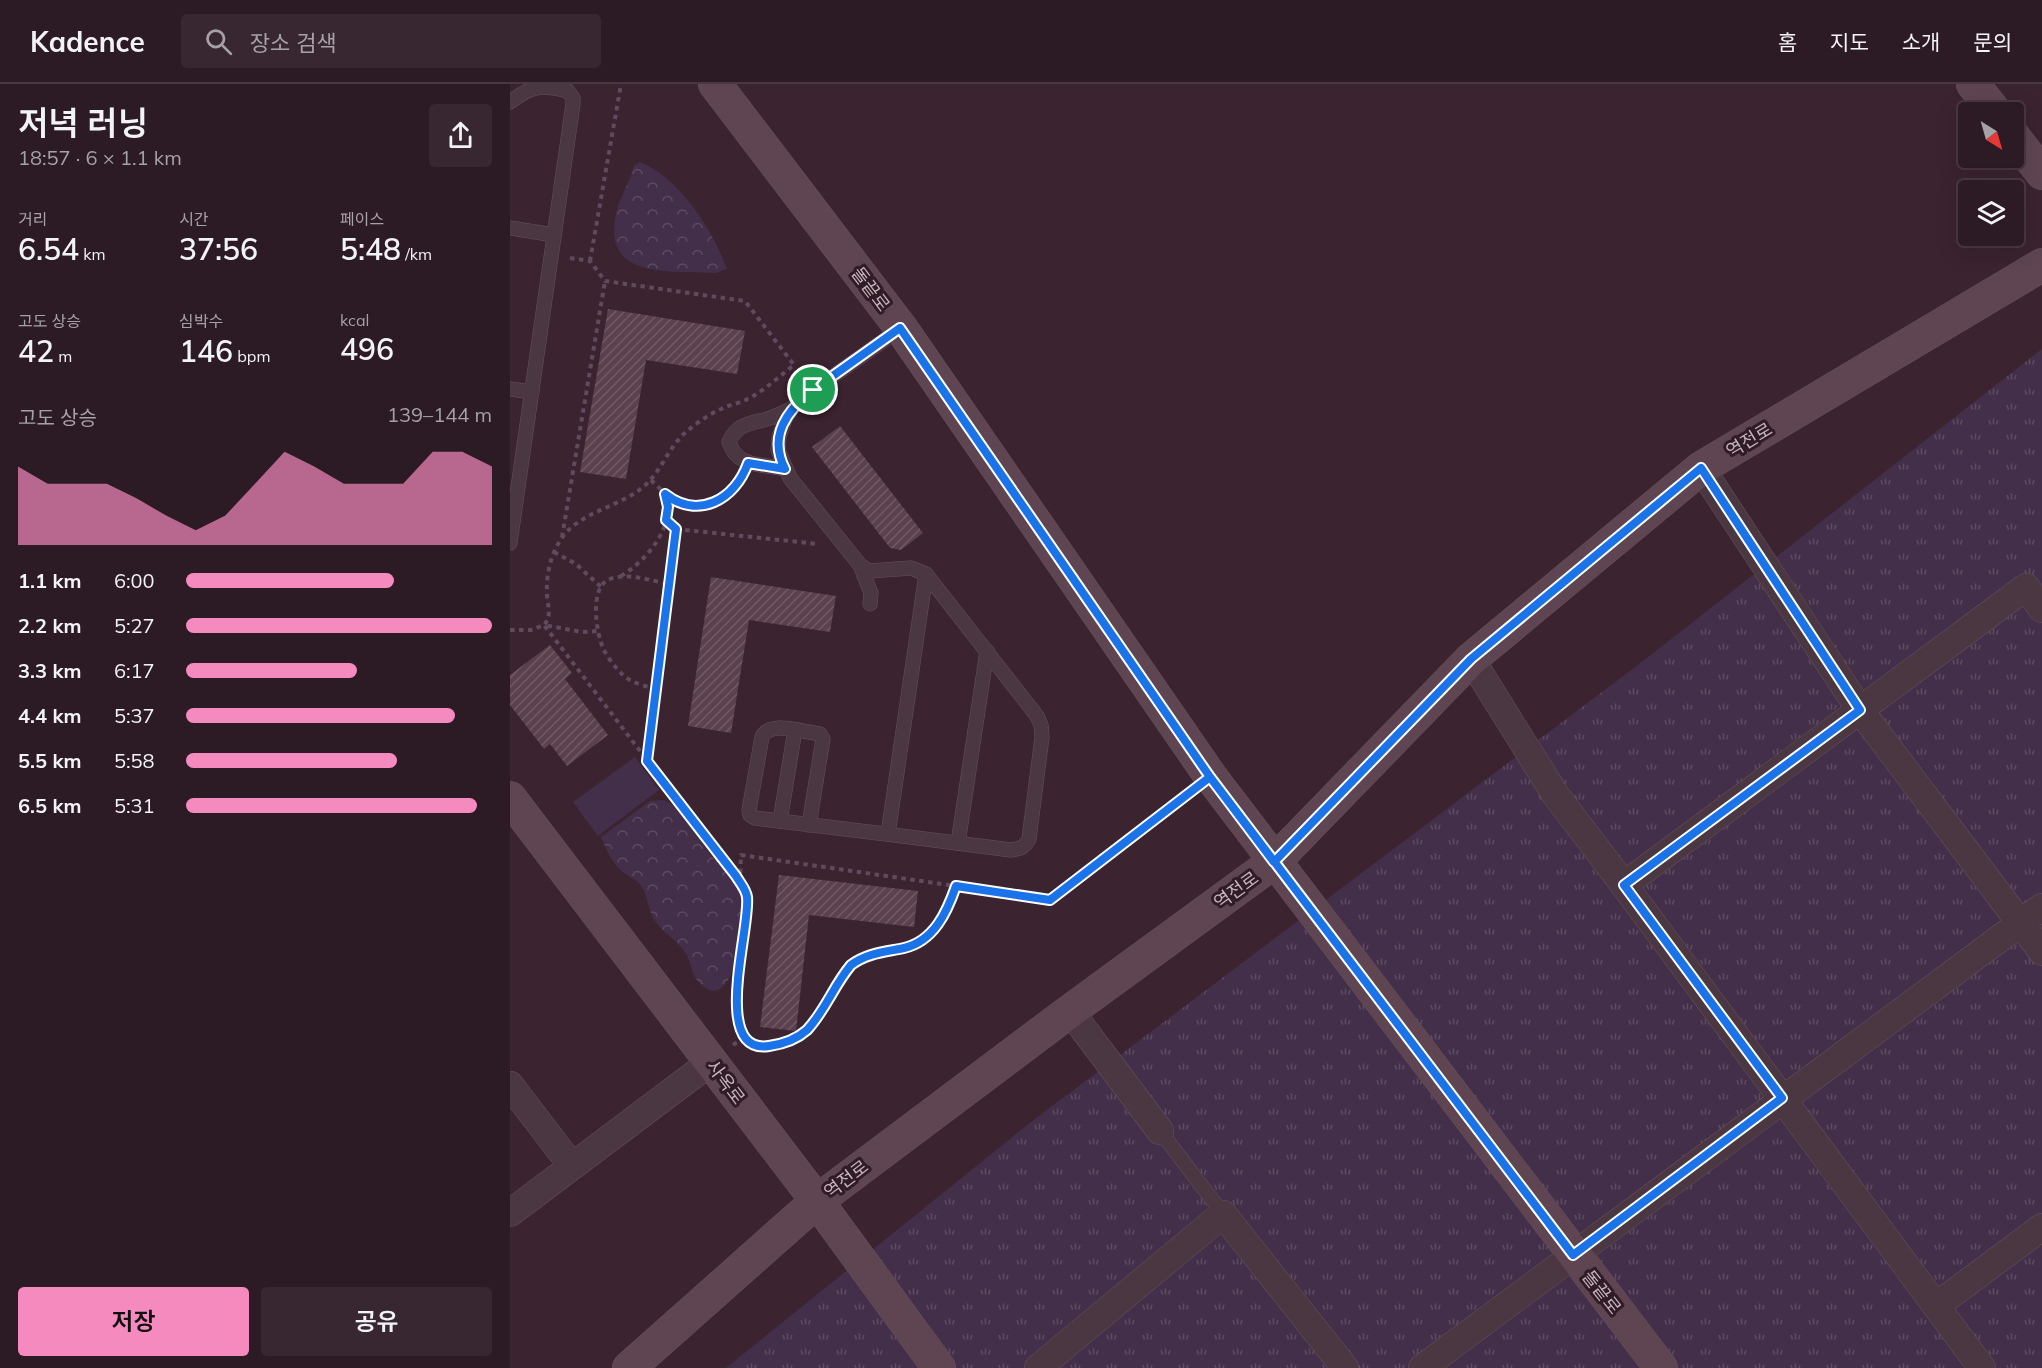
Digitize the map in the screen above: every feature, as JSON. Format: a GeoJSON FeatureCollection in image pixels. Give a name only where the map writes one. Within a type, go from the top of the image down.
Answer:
{"type":"FeatureCollection","features":[{"type":"Feature","properties":{"kind":"street","name":"돌끝로"},"geometry":{"type":"LineString","coordinates":[[715,84],[900,328],[1210,777],[1661,1368]]}},
{"type":"Feature","properties":{"kind":"street"},"geometry":{"type":"LineString","coordinates":[[1973,84],[1987,102]]}},
{"type":"Feature","properties":{"kind":"street"},"geometry":{"type":"LineString","coordinates":[[2024,150],[2042,173]]}},
{"type":"Feature","properties":{"kind":"street","name":"역전로"},"geometry":{"type":"LineString","coordinates":[[629,1368],[817,1201],[1070,1011],[1274,862],[1471,659],[1701,468],[2042,265]]}},
{"type":"Feature","properties":{"kind":"street"},"geometry":{"type":"LineString","coordinates":[[1701,468],[1860,710],[2042,951]]}},
{"type":"Feature","properties":{"kind":"street"},"geometry":{"type":"LineString","coordinates":[[1624,885],[2034,582],[2042,609]]}},
{"type":"Feature","properties":{"kind":"street"},"geometry":{"type":"LineString","coordinates":[[1471,659],[1555,794],[1982,1368]]}},
{"type":"Feature","properties":{"kind":"street","name":"사옥로"},"geometry":{"type":"LineString","coordinates":[[510,798],[817,1201],[939,1368]]}},
{"type":"Feature","properties":{"kind":"street"},"geometry":{"type":"LineString","coordinates":[[1422,1368],[1782,1098],[2042,907]]}},
{"type":"Feature","properties":{"kind":"street"},"geometry":{"type":"LineString","coordinates":[[1070,1011],[1161,1131]]}},
{"type":"Feature","properties":{"kind":"street"},"geometry":{"type":"LineString","coordinates":[[510,1213],[711,1062]]}},
{"type":"Feature","properties":{"kind":"street"},"geometry":{"type":"LineString","coordinates":[[510,1085],[572,1166]]}},
{"type":"Feature","properties":{"kind":"street"},"geometry":{"type":"LineString","coordinates":[[1038,1368],[1223,1214],[1344,1368]]}},
{"type":"Feature","properties":{"kind":"street"},"geometry":{"type":"LineString","coordinates":[[1936,1306],[2042,1227]]}},
{"type":"Feature","properties":{"kind":"lane"},"geometry":{"type":"LineString","coordinates":[[510,102],[534,86],[562,89],[568,91],[573,98],[510,543]]}},
{"type":"Feature","properties":{"kind":"lane"},"geometry":{"type":"LineString","coordinates":[[510,228],[554,235]]}},
{"type":"Feature","properties":{"kind":"lane"},"geometry":{"type":"LineString","coordinates":[[785,469],[748,463],[740,459],[733,452],[729,442],[734,433],[747,423],[773,417],[792,408],[813,390],[900,328]]}},
{"type":"Feature","properties":{"kind":"lane"},"geometry":{"type":"LineString","coordinates":[[510,389],[532,392]]}},
{"type":"Feature","properties":{"kind":"lane"},"geometry":{"type":"LineString","coordinates":[[792,408],[785,419],[779,437],[778,450],[785,469],[860,565],[870,593],[870,604]]}},
{"type":"Feature","properties":{"kind":"lane"},"geometry":{"type":"LineString","coordinates":[[809,825],[823,739],[820,734],[795,730],[776,728],[764,732],[749,810],[755,818],[809,825],[888,834],[1011,850],[1026,845],[1031,829],[1041,725],[1031,707],[926,574],[910,568],[869,571],[860,565]]}},
{"type":"Feature","properties":{"kind":"lane"},"geometry":{"type":"LineString","coordinates":[[888,834],[926,574]]}},
{"type":"Feature","properties":{"kind":"lane"},"geometry":{"type":"LineString","coordinates":[[958,843],[987,651]]}},
{"type":"Feature","properties":{"kind":"lane"},"geometry":{"type":"LineString","coordinates":[[780,821],[795,730]]}},
{"type":"Feature","properties":{"kind":"lane"},"geometry":{"type":"LineString","coordinates":[[1161,1131],[1223,1214]]}},
{"type":"Feature","properties":{"kind":"path"},"geometry":{"type":"LineString","coordinates":[[590,261],[621,84]]}},
{"type":"Feature","properties":{"kind":"path"},"geometry":{"type":"LineString","coordinates":[[544,625],[550,613],[548,579],[554,552],[562,539],[578,523],[626,499],[651,480],[678,440],[688,430],[722,408],[740,403],[755,395],[794,365],[745,301],[605,280],[590,261],[551,255]]}},
{"type":"Feature","properties":{"kind":"path"},"geometry":{"type":"LineString","coordinates":[[562,539],[605,280]]}},
{"type":"Feature","properties":{"kind":"path"},"geometry":{"type":"LineString","coordinates":[[651,480],[665,494],[684,504],[705,505],[726,496],[743,476],[748,463]]}},
{"type":"Feature","properties":{"kind":"path"},"geometry":{"type":"LineString","coordinates":[[621,576],[645,558],[659,536],[666,520],[668,507],[665,494]]}},
{"type":"Feature","properties":{"kind":"path"},"geometry":{"type":"LineString","coordinates":[[666,520],[676,529],[846,547]]}},
{"type":"Feature","properties":{"kind":"path"},"geometry":{"type":"LineString","coordinates":[[647,761],[676,529]]}},
{"type":"Feature","properties":{"kind":"path"},"geometry":{"type":"LineString","coordinates":[[554,552],[576,564],[600,587]]}},
{"type":"Feature","properties":{"kind":"path"},"geometry":{"type":"LineString","coordinates":[[656,689],[624,676],[613,664],[603,648],[596,613],[600,587],[607,579],[621,576],[669,584]]}},
{"type":"Feature","properties":{"kind":"path"},"geometry":{"type":"LineString","coordinates":[[544,625],[740,882],[747,895],[736,1017],[750,1042],[758,1047],[793,1040],[807,1029],[851,965],[861,958],[907,947],[928,937],[946,910],[956,886]]}},
{"type":"Feature","properties":{"kind":"path"},"geometry":{"type":"LineString","coordinates":[[510,630],[522,631],[544,625],[582,632],[598,631]]}},
{"type":"Feature","properties":{"kind":"path"},"geometry":{"type":"LineString","coordinates":[[740,882],[741,855],[1050,900],[1210,777]]}},
{"type":"Feature","properties":{"kind":"green space"},"geometry":{"type":"Polygon","coordinates":[[[640,162],[668,180],[693,207],[713,238],[727,269],[716,273],[679,272],[642,267],[628,260],[618,249],[614,233],[617,210],[634,166],[640,162]]]}},
{"type":"Feature","properties":{"kind":"green space"},"geometry":{"type":"Polygon","coordinates":[[[2042,349],[2042,1368],[726,1368],[1031,1122],[1638,665],[2042,349]]]}},
{"type":"Feature","properties":{"kind":"green space"},"geometry":{"type":"Polygon","coordinates":[[[635,757],[659,790],[598,836],[573,802],[635,757]]]}},
{"type":"Feature","properties":{"kind":"green space"},"geometry":{"type":"Polygon","coordinates":[[[663,800],[676,806],[684,814],[706,849],[733,875],[742,892],[743,917],[738,955],[725,985],[716,991],[704,987],[696,979],[688,956],[654,919],[645,892],[616,864],[601,837],[650,801],[663,800]]]}},
{"type":"Feature","properties":{"kind":"building"},"geometry":{"type":"Polygon","coordinates":[[[608,309],[745,331],[737,374],[646,360],[626,479],[580,472],[608,309]]]}},
{"type":"Feature","properties":{"kind":"building"},"geometry":{"type":"Polygon","coordinates":[[[840,426],[923,533],[901,550],[890,548],[812,447],[840,426]]]}},
{"type":"Feature","properties":{"kind":"building"},"geometry":{"type":"Polygon","coordinates":[[[711,577],[836,596],[830,632],[749,620],[731,733],[688,726],[711,577]]]}},
{"type":"Feature","properties":{"kind":"building"},"geometry":{"type":"Polygon","coordinates":[[[550,645],[572,673],[565,679],[608,735],[567,766],[550,744],[544,749],[510,705],[510,675],[550,645]]]}},
{"type":"Feature","properties":{"kind":"building"},"geometry":{"type":"Polygon","coordinates":[[[779,875],[918,891],[914,927],[809,915],[796,1031],[760,1027],[779,875]]]}},
{"type":"Feature","properties":{"kind":"route"},"geometry":{"type":"LineString","coordinates":[[813,390],[792,408],[785,419],[779,437],[778,450],[785,469],[748,463],[743,476],[726,496],[705,505],[684,504],[665,494],[668,501],[666,520],[676,529],[647,761],[736,876],[747,895],[736,1017],[739,1027],[750,1042],[758,1047],[793,1040],[807,1029],[851,965],[861,958],[907,947],[928,937],[951,902],[956,886],[1050,900],[1210,777],[1274,862],[1573,1255],[1782,1098],[1624,885],[1860,710],[1701,468],[1471,659],[1274,862],[1242,820],[1210,777],[900,328],[813,390]]}}]}
